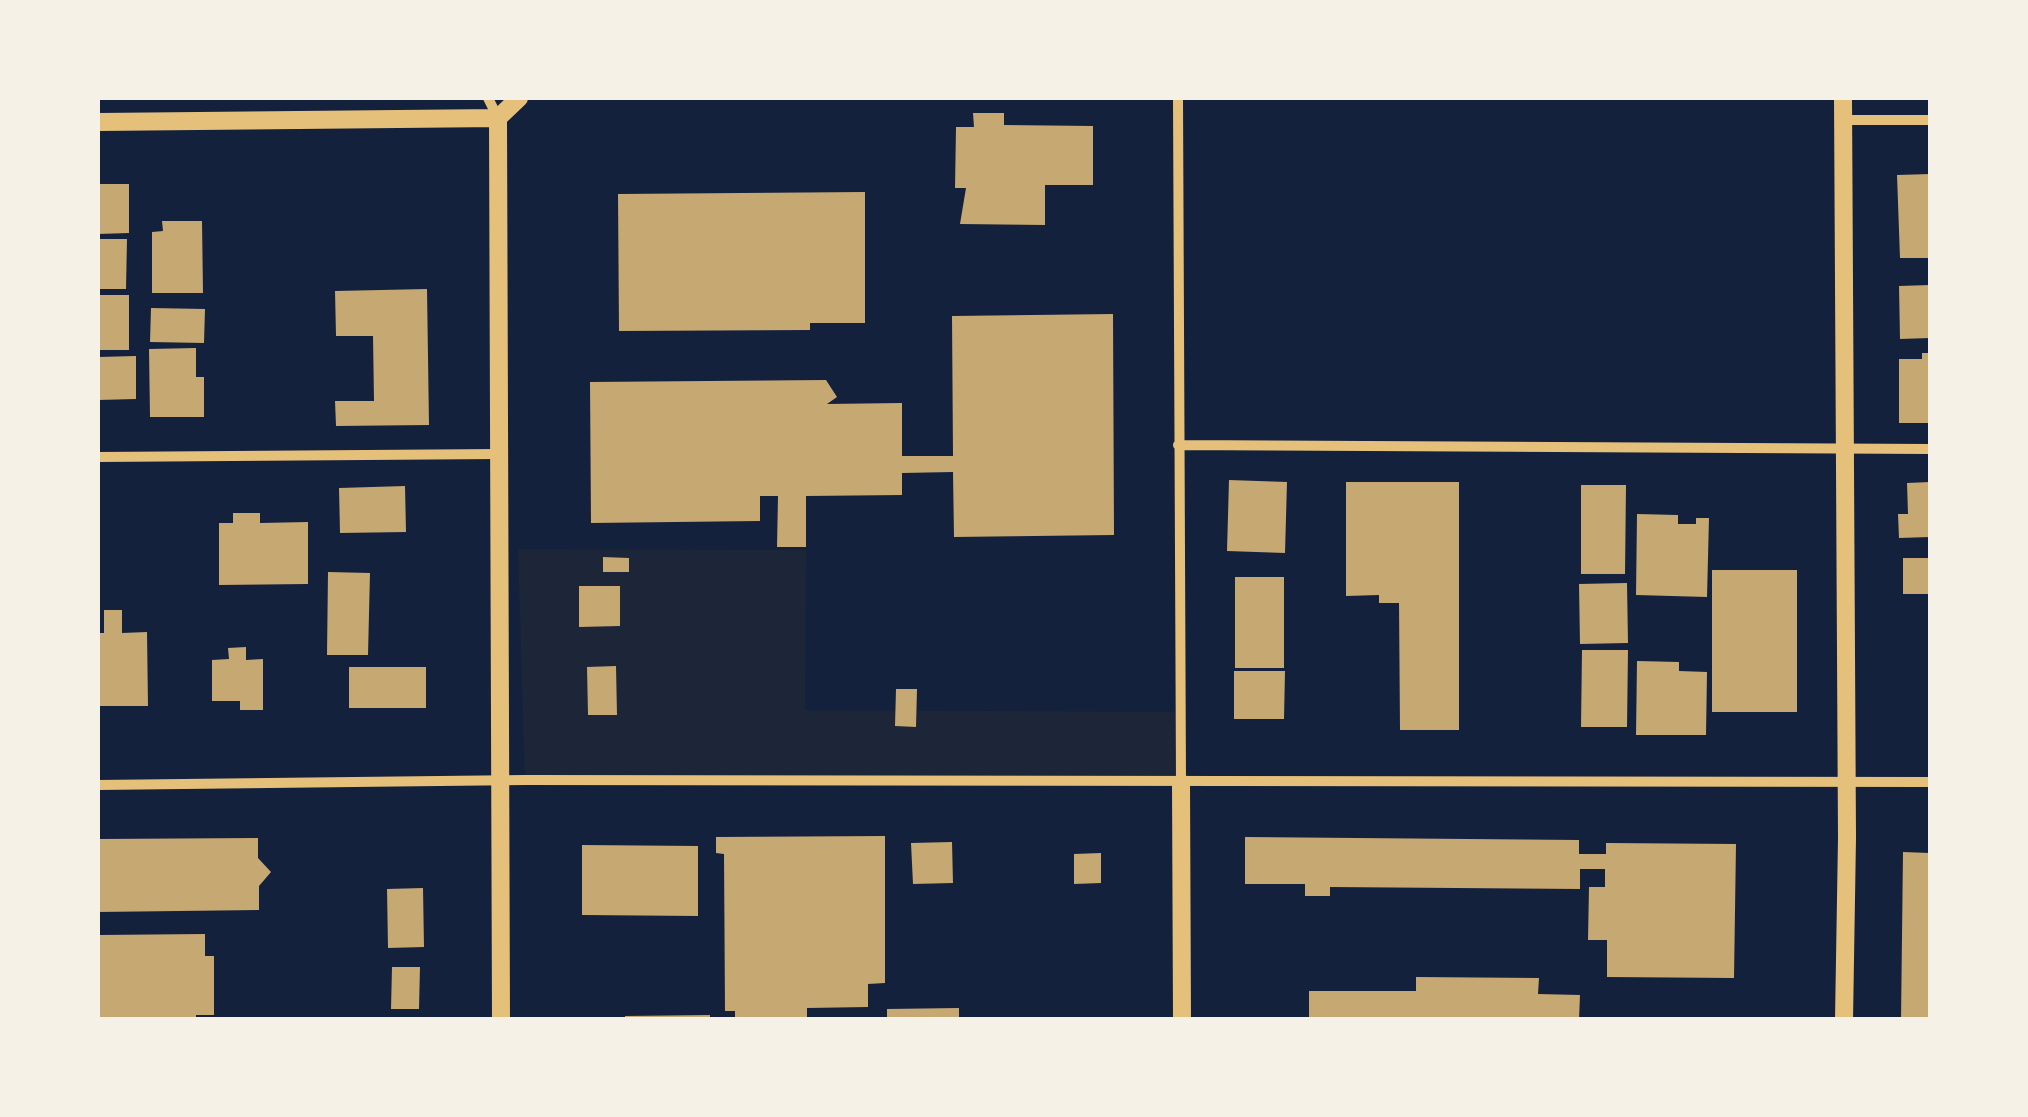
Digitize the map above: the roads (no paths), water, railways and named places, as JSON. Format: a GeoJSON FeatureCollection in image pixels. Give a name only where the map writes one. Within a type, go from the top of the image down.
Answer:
{"type":"FeatureCollection","features":[{"type":"Feature","properties":{"kind":"street"},"geometry":{"type":"LineString","coordinates":[[488,98],[498,118],[501,1020]]}},
{"type":"Feature","properties":{"kind":"street"},"geometry":{"type":"LineString","coordinates":[[98,122],[498,118],[519,98]]}},
{"type":"Feature","properties":{"kind":"street"},"geometry":{"type":"LineString","coordinates":[[1178,98],[1182,1020]]}},
{"type":"Feature","properties":{"kind":"street"},"geometry":{"type":"LineString","coordinates":[[1842,98],[1847,782],[1844,1020]]}},
{"type":"Feature","properties":{"kind":"street"},"geometry":{"type":"LineString","coordinates":[[1843,120],[1930,120]]}},
{"type":"Feature","properties":{"kind":"street"},"geometry":{"type":"LineString","coordinates":[[1178,445],[1930,449]]}},
{"type":"Feature","properties":{"kind":"street"},"geometry":{"type":"LineString","coordinates":[[98,456],[499,454]]}},
{"type":"Feature","properties":{"kind":"street"},"geometry":{"type":"LineString","coordinates":[[98,785],[500,781],[1930,782]]}}]}
